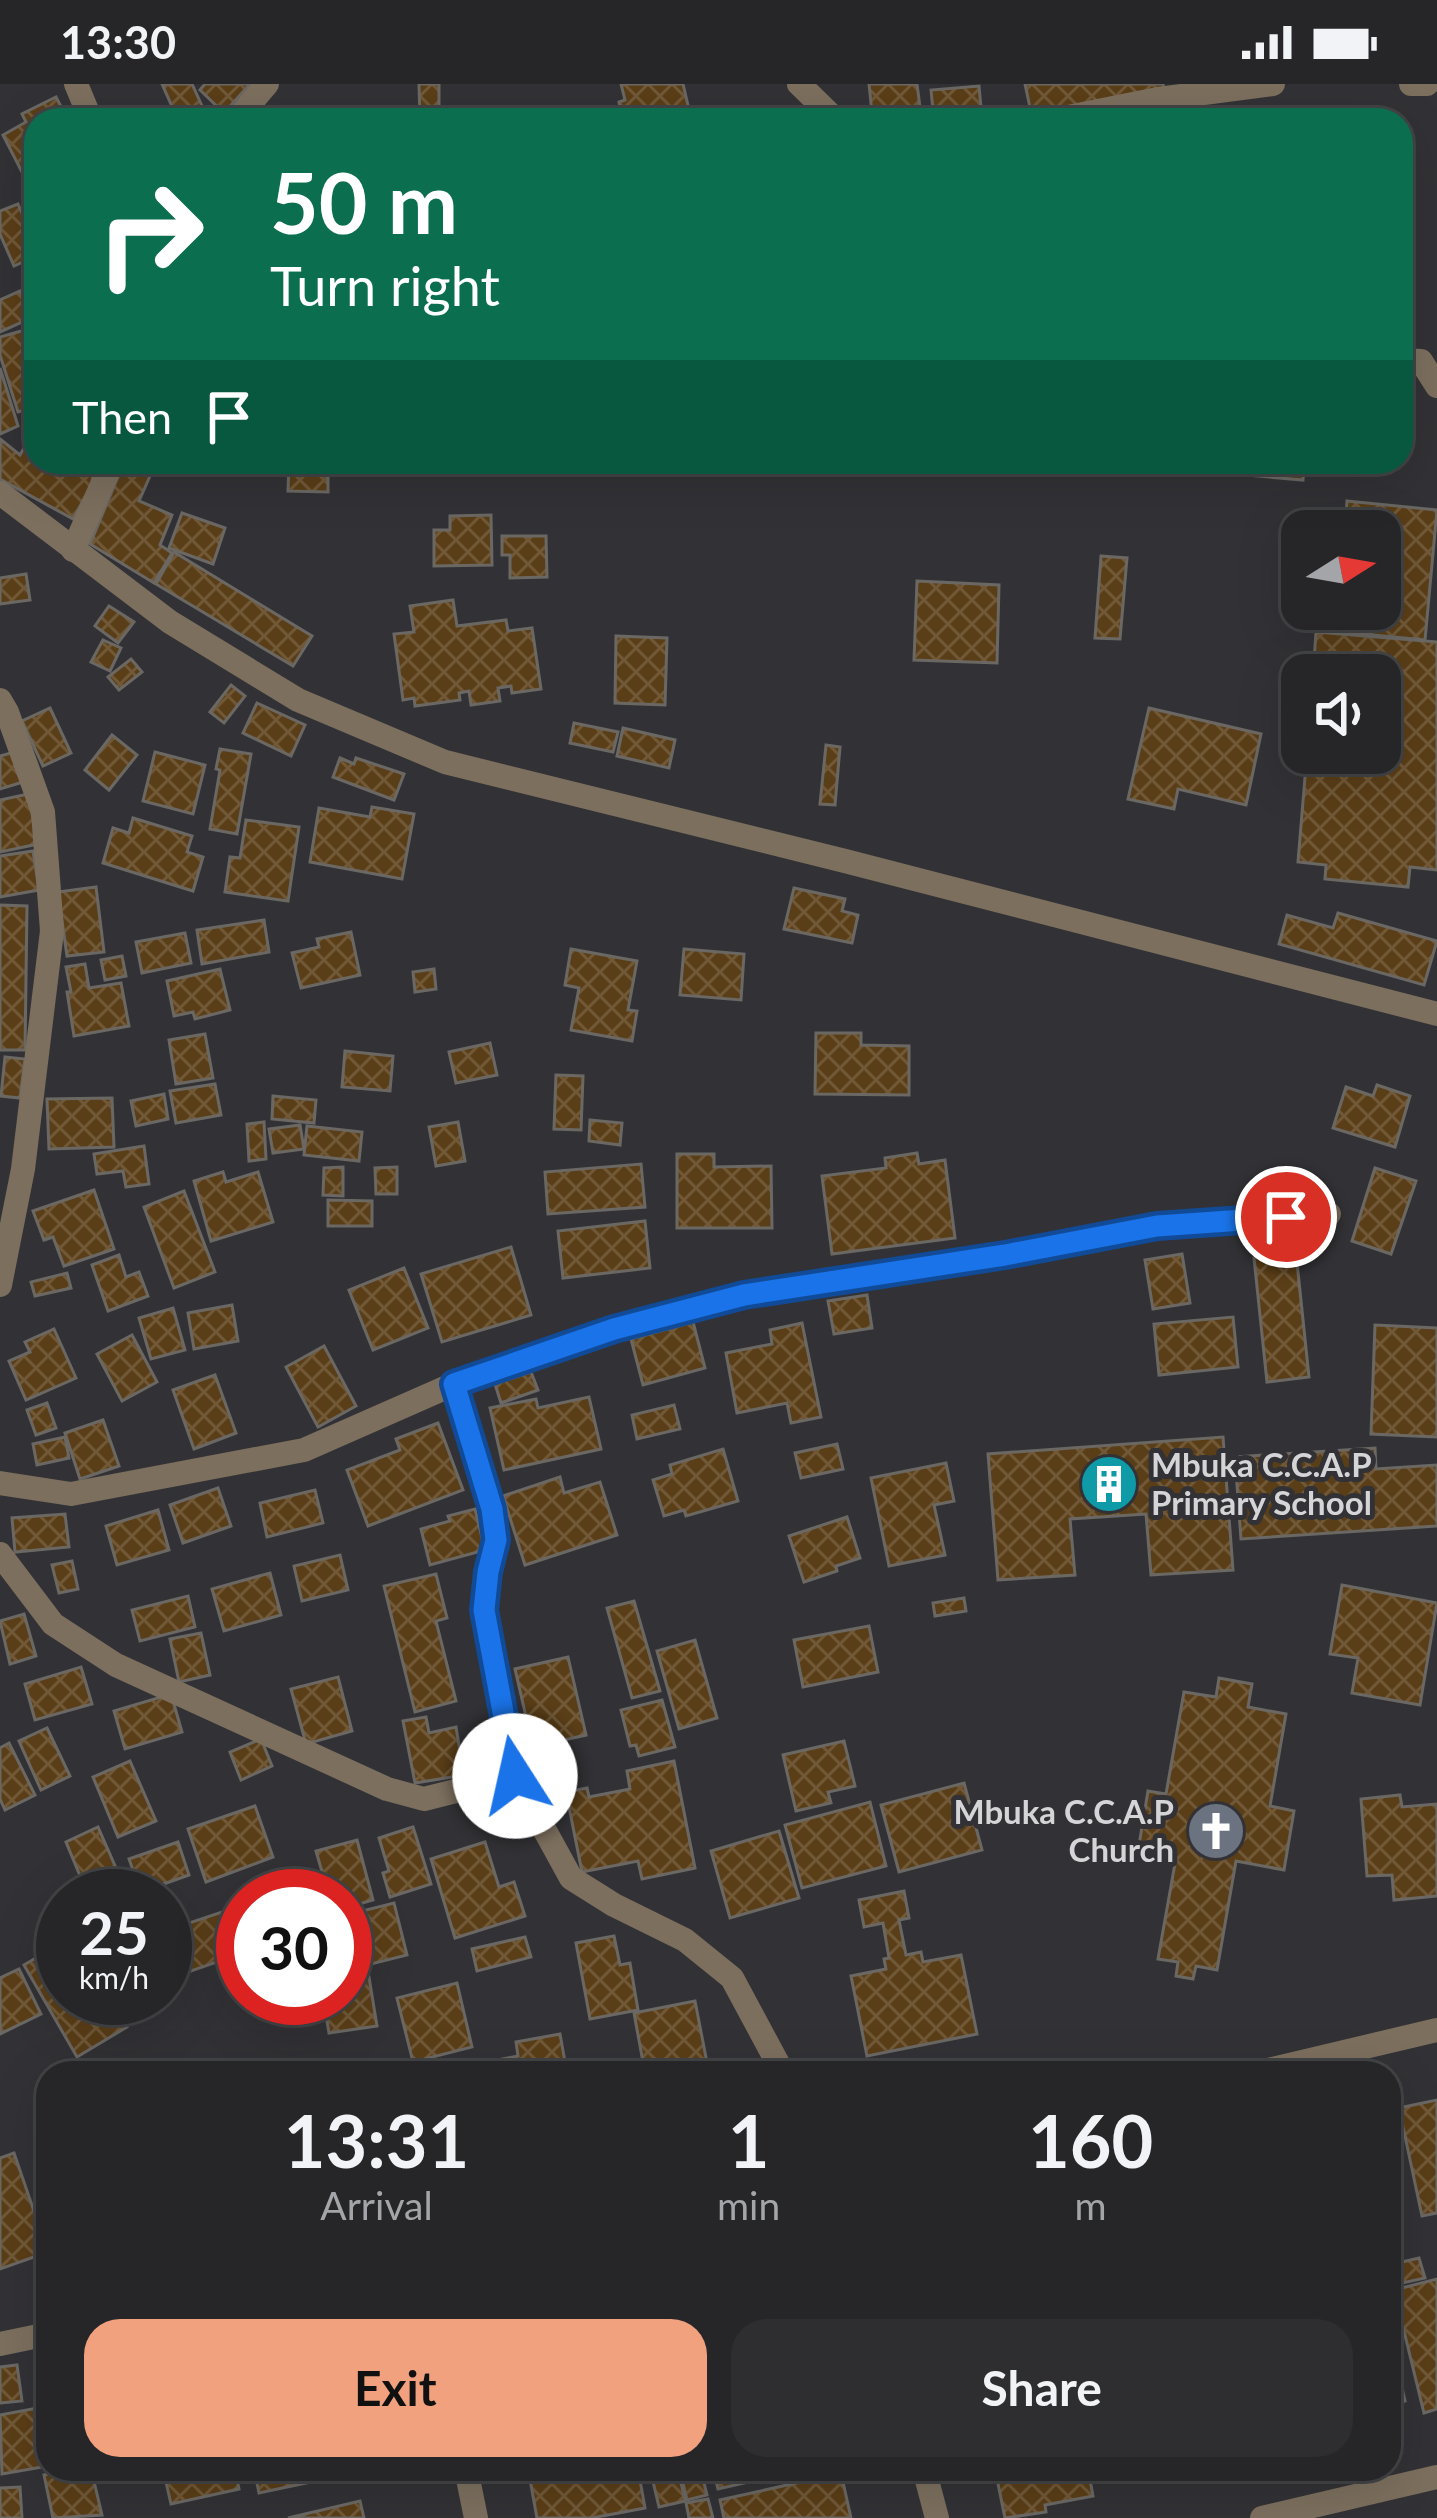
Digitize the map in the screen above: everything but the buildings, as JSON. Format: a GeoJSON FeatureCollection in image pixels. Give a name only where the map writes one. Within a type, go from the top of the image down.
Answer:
{"type":"FeatureCollection","features":[{"type":"Feature","properties":{"kind":"street"},"geometry":{"type":"LineString","coordinates":[[248,108],[267,84]]}},
{"type":"Feature","properties":{"kind":"street"},"geometry":{"type":"LineString","coordinates":[[800,84],[824,108]]}},
{"type":"Feature","properties":{"kind":"street"},"geometry":{"type":"LineString","coordinates":[[1110,108],[1273,84]]}},
{"type":"Feature","properties":{"kind":"street"},"geometry":{"type":"LineString","coordinates":[[1411,84],[1427,84]]}},
{"type":"Feature","properties":{"kind":"street"},"geometry":{"type":"LineString","coordinates":[[1413,361],[1421,362],[1437,386]]}},
{"type":"Feature","properties":{"kind":"street"},"geometry":{"type":"LineString","coordinates":[[73,550],[107,474]]}},
{"type":"Feature","properties":{"kind":"street"},"geometry":{"type":"LineString","coordinates":[[0,494],[170,622],[298,700],[445,762],[1437,1014]]}},
{"type":"Feature","properties":{"kind":"street"},"geometry":{"type":"LineString","coordinates":[[0,700],[44,812],[52,931],[23,1169],[0,1285]]}},
{"type":"Feature","properties":{"kind":"street"},"geometry":{"type":"LineString","coordinates":[[0,1483],[71,1494],[304,1450],[454,1384],[614,1329],[744,1295],[1157,1226],[1329,1214]]}},
{"type":"Feature","properties":{"kind":"street"},"geometry":{"type":"LineString","coordinates":[[454,1384],[492,1509],[496,1540],[484,1610],[515,1776],[572,1878],[614,1905],[686,1940],[732,1978],[777,2061]]}},
{"type":"Feature","properties":{"kind":"street"},"geometry":{"type":"LineString","coordinates":[[0,1554],[52,1624],[116,1665],[387,1789],[424,1799],[515,1776]]}},
{"type":"Feature","properties":{"kind":"street"},"geometry":{"type":"LineString","coordinates":[[1306,2061],[1437,2030]]}},
{"type":"Feature","properties":{"kind":"street"},"geometry":{"type":"LineString","coordinates":[[0,2344],[36,2337]]}},
{"type":"Feature","properties":{"kind":"street"},"geometry":{"type":"LineString","coordinates":[[1262,2518],[1437,2477]]}},
{"type":"Feature","properties":{"kind":"street"},"geometry":{"type":"LineString","coordinates":[[468,2481],[476,2518]]}},
{"type":"Feature","properties":{"kind":"street"},"geometry":{"type":"LineString","coordinates":[[926,2481],[937,2518]]}},
{"type":"Feature","properties":{"kind":"place","name":"Mbuka C.C.A.P Primary School"},"geometry":{"type":"Point","coordinates":[1109,1484]}},
{"type":"Feature","properties":{"kind":"place","name":"Mbuka C.C.A.P Church"},"geometry":{"type":"Point","coordinates":[1216,1831]}},
{"type":"Feature","properties":{"kind":"route"},"geometry":{"type":"LineString","coordinates":[[515,1776],[484,1610],[496,1540],[492,1509],[454,1384],[614,1329],[744,1295],[1157,1226],[1286,1217]]}}]}
